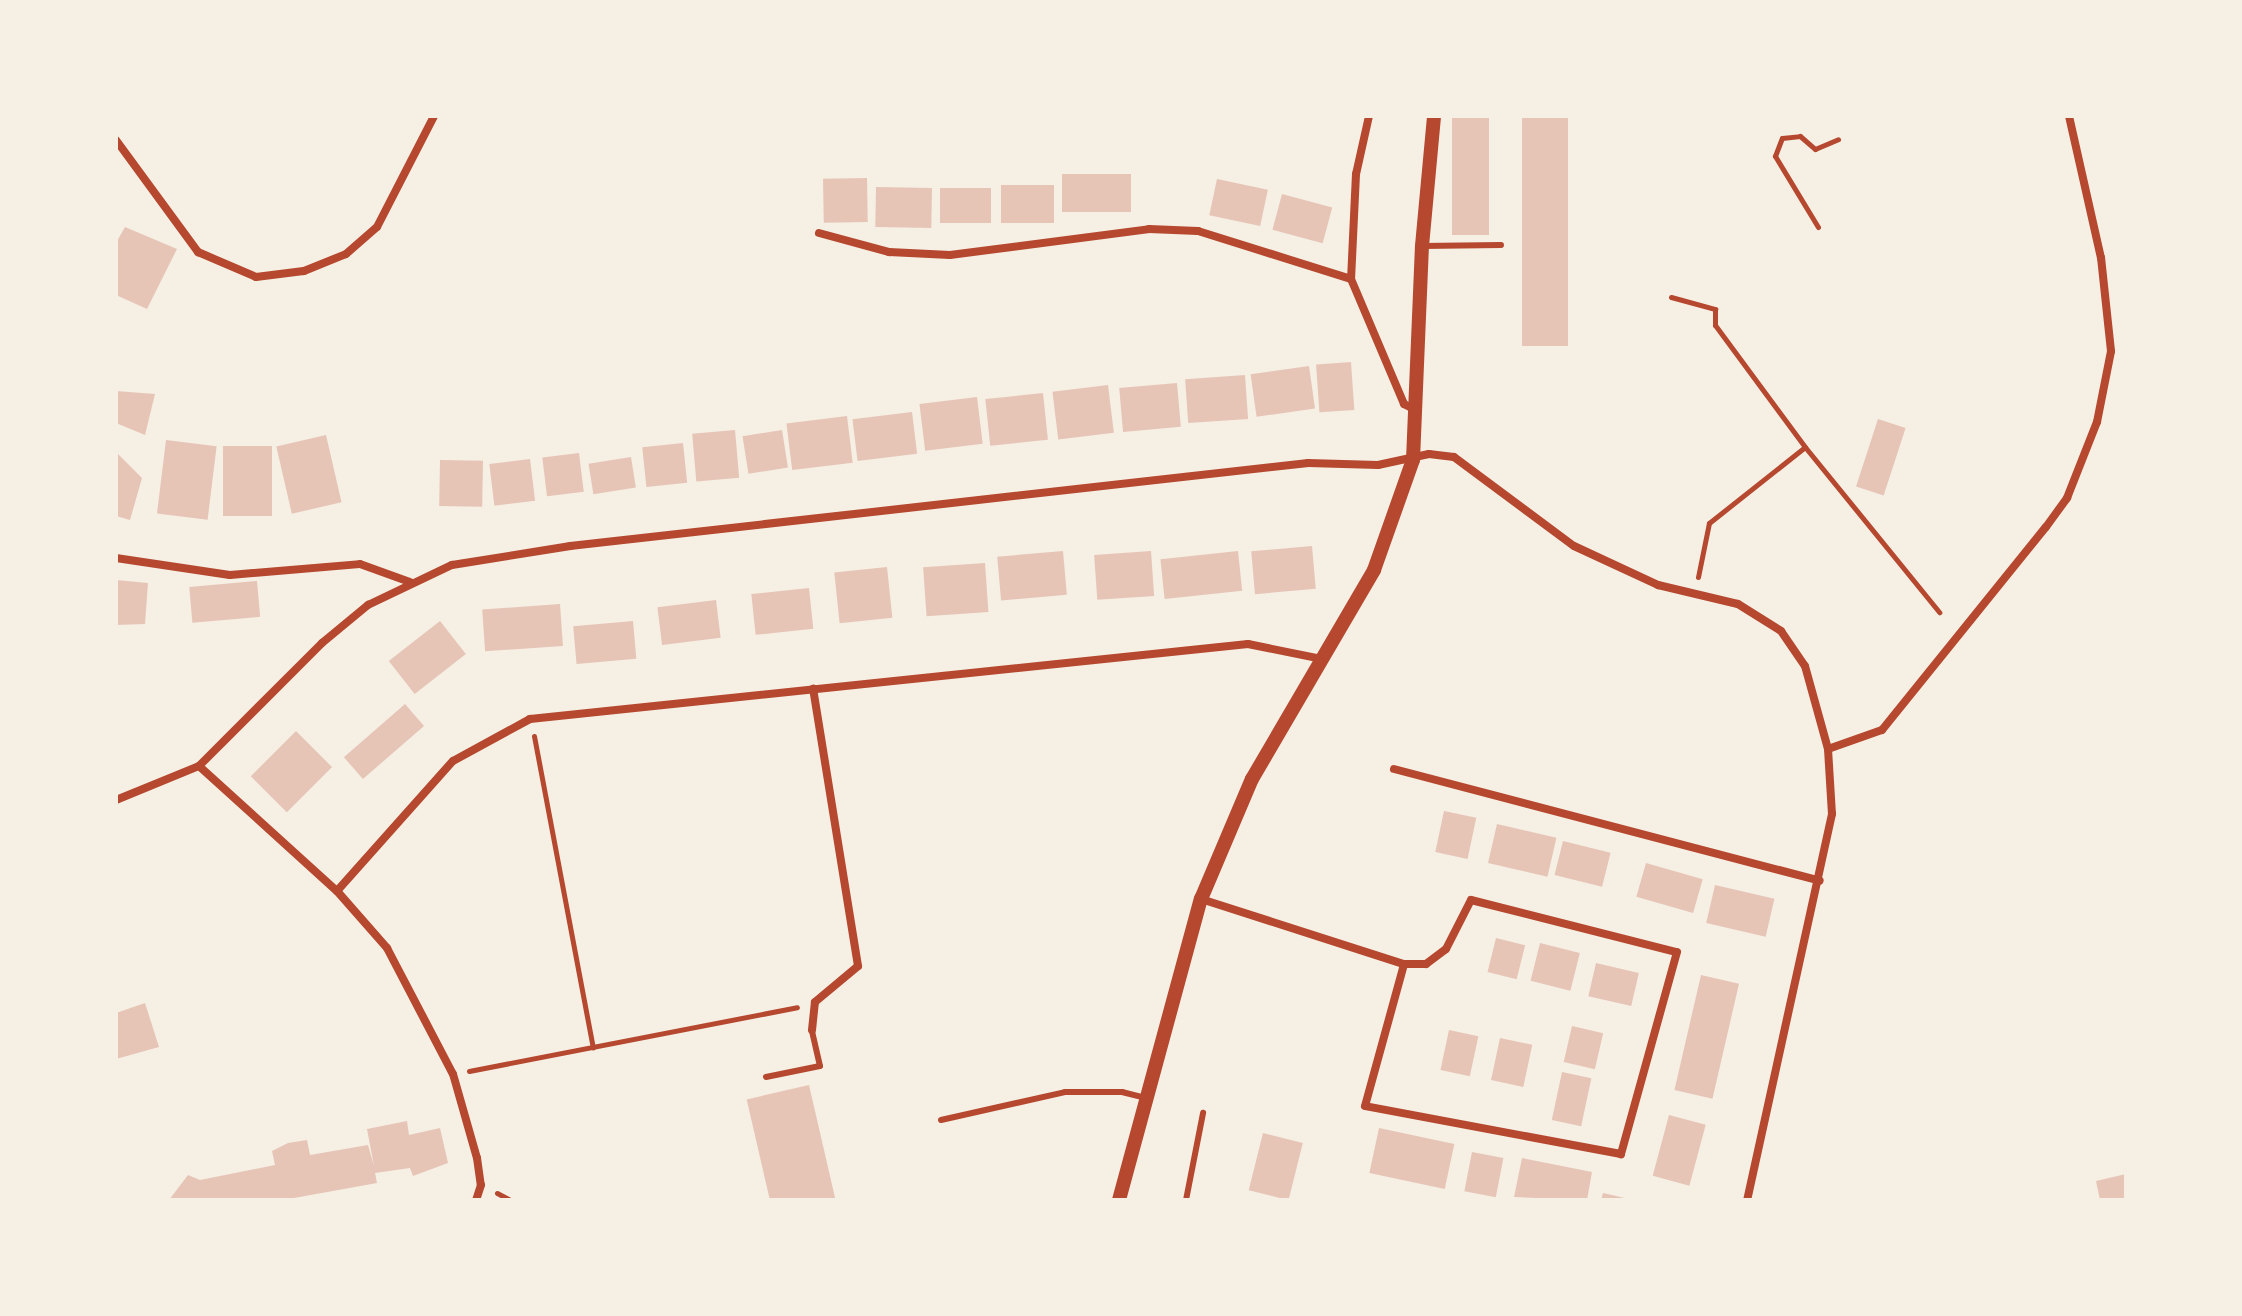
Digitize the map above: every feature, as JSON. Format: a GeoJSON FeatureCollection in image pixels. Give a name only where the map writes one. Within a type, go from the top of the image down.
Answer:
{"type":"FeatureCollection","features":[{"type":"Feature","properties":{"kind":"street"},"geometry":{"type":"LineString","coordinates":[[116,140],[198,252],[256,277],[318,266],[346,254],[377,227],[434,116]]}},
{"type":"Feature","properties":{"kind":"street"},"geometry":{"type":"LineString","coordinates":[[1369,116],[1356,174],[1351,279],[1404,404],[1417,411]]}},
{"type":"Feature","properties":{"kind":"street"},"geometry":{"type":"LineString","coordinates":[[1119,1200],[1201,899],[1252,779],[1374,570],[1413,460],[1422,246],[1434,116]]}},
{"type":"Feature","properties":{"kind":"street"},"geometry":{"type":"LineString","coordinates":[[1828,749],[1882,730],[2067,498],[2097,422],[2111,351],[2101,258],[2069,116]]}},
{"type":"Feature","properties":{"kind":"street"},"geometry":{"type":"LineString","coordinates":[[819,233],[889,252],[950,255],[1149,229],[1198,231],[1351,279]]}},
{"type":"Feature","properties":{"kind":"street"},"geometry":{"type":"LineString","coordinates":[[116,800],[199,766],[322,643],[368,605],[410,582],[452,565],[570,546],[1308,463],[1413,460],[1429,454],[1454,457],[1574,546],[1658,585],[1738,604],[1781,631],[1805,666],[1828,749],[1832,814],[1820,881],[1747,1200]]}},
{"type":"Feature","properties":{"kind":"street"},"geometry":{"type":"LineString","coordinates":[[116,558],[230,575],[360,564],[410,582]]}},
{"type":"Feature","properties":{"kind":"street"},"geometry":{"type":"LineString","coordinates":[[337,891],[453,761],[530,719],[1248,644],[1322,659]]}},
{"type":"Feature","properties":{"kind":"street"},"geometry":{"type":"LineString","coordinates":[[812,1030],[815,1002],[858,966],[813,689]]}},
{"type":"Feature","properties":{"kind":"street"},"geometry":{"type":"LineString","coordinates":[[199,766],[337,891],[387,948],[453,1074],[477,1158],[481,1185],[476,1200]]}},
{"type":"Feature","properties":{"kind":"street"},"geometry":{"type":"LineString","coordinates":[[1394,769],[1820,881]]}},
{"type":"Feature","properties":{"kind":"street"},"geometry":{"type":"LineString","coordinates":[[1201,899],[1404,964],[1426,964],[1446,949],[1471,900],[1677,952],[1621,1154],[1365,1106],[1404,964]]}},
{"type":"Feature","properties":{"kind":"lane"},"geometry":{"type":"LineString","coordinates":[[1422,246],[1501,245]]}},
{"type":"Feature","properties":{"kind":"lane"},"geometry":{"type":"LineString","coordinates":[[766,1077],[820,1066],[812,1030]]}},
{"type":"Feature","properties":{"kind":"lane"},"geometry":{"type":"LineString","coordinates":[[941,1120],[1065,1092],[1122,1092],[1146,1098]]}},
{"type":"Feature","properties":{"kind":"lane"},"geometry":{"type":"LineString","coordinates":[[1186,1200],[1203,1113]]}},
{"type":"Feature","properties":{"kind":"path"},"geometry":{"type":"LineString","coordinates":[[1818,227],[1775,156],[1782,138],[1800,136],[1815,149],[1838,139]]}},
{"type":"Feature","properties":{"kind":"path"},"geometry":{"type":"LineString","coordinates":[[1671,297],[1715,309],[1715,325],[1805,447],[1939,612]]}},
{"type":"Feature","properties":{"kind":"path"},"geometry":{"type":"LineString","coordinates":[[1695,594],[1709,523],[1805,447]]}},
{"type":"Feature","properties":{"kind":"path"},"geometry":{"type":"LineString","coordinates":[[530,719],[593,1047]]}},
{"type":"Feature","properties":{"kind":"path"},"geometry":{"type":"LineString","coordinates":[[453,1074],[815,1002]]}},
{"type":"Feature","properties":{"kind":"building"},"geometry":{"type":"Polygon","coordinates":[[[1452,116],[1489,116],[1489,235],[1452,235],[1452,116]]]}},
{"type":"Feature","properties":{"kind":"building"},"geometry":{"type":"Polygon","coordinates":[[[1522,116],[1568,116],[1568,346],[1522,346],[1522,116]]]}},
{"type":"Feature","properties":{"kind":"building"},"geometry":{"type":"Polygon","coordinates":[[[1062,174],[1131,174],[1131,212],[1062,212],[1062,174]]]}},
{"type":"Feature","properties":{"kind":"building"},"geometry":{"type":"Polygon","coordinates":[[[867,178],[868,222],[824,223],[823,179],[867,178]]]}},
{"type":"Feature","properties":{"kind":"building"},"geometry":{"type":"Polygon","coordinates":[[[1217,179],[1268,190],[1260,226],[1209,215],[1217,179]]]}},
{"type":"Feature","properties":{"kind":"building"},"geometry":{"type":"Polygon","coordinates":[[[1001,185],[1054,185],[1054,223],[1001,223],[1001,185]]]}},
{"type":"Feature","properties":{"kind":"building"},"geometry":{"type":"Polygon","coordinates":[[[876,187],[932,188],[931,228],[875,227],[876,187]]]}},
{"type":"Feature","properties":{"kind":"building"},"geometry":{"type":"Polygon","coordinates":[[[940,188],[991,188],[991,223],[940,223],[940,188]]]}},
{"type":"Feature","properties":{"kind":"building"},"geometry":{"type":"Polygon","coordinates":[[[1282,194],[1332,207],[1323,243],[1272,230],[1282,194]]]}},
{"type":"Feature","properties":{"kind":"building"},"geometry":{"type":"Polygon","coordinates":[[[125,227],[177,249],[147,309],[116,295],[116,243],[125,227]]]}},
{"type":"Feature","properties":{"kind":"building"},"geometry":{"type":"Polygon","coordinates":[[[1351,362],[1354,410],[1319,412],[1316,364],[1351,362]]]}},
{"type":"Feature","properties":{"kind":"building"},"geometry":{"type":"Polygon","coordinates":[[[1309,366],[1315,409],[1257,417],[1251,374],[1309,366]]]}},
{"type":"Feature","properties":{"kind":"building"},"geometry":{"type":"Polygon","coordinates":[[[1245,375],[1248,419],[1188,423],[1185,379],[1245,375]]]}},
{"type":"Feature","properties":{"kind":"building"},"geometry":{"type":"Polygon","coordinates":[[[1177,383],[1181,427],[1123,432],[1119,388],[1177,383]]]}},
{"type":"Feature","properties":{"kind":"building"},"geometry":{"type":"Polygon","coordinates":[[[1108,385],[1114,433],[1058,439],[1052,392],[1108,385]]]}},
{"type":"Feature","properties":{"kind":"building"},"geometry":{"type":"Polygon","coordinates":[[[116,391],[155,394],[145,435],[116,423],[116,391]]]}},
{"type":"Feature","properties":{"kind":"building"},"geometry":{"type":"Polygon","coordinates":[[[1043,393],[1048,440],[990,446],[985,399],[1043,393]]]}},
{"type":"Feature","properties":{"kind":"building"},"geometry":{"type":"Polygon","coordinates":[[[977,397],[983,444],[925,451],[919,404],[977,397]]]}},
{"type":"Feature","properties":{"kind":"building"},"geometry":{"type":"Polygon","coordinates":[[[912,412],[917,454],[858,461],[852,419],[912,412]]]}},
{"type":"Feature","properties":{"kind":"building"},"geometry":{"type":"Polygon","coordinates":[[[847,416],[853,463],[792,470],[786,423],[847,416]]]}},
{"type":"Feature","properties":{"kind":"building"},"geometry":{"type":"Polygon","coordinates":[[[1878,419],[1906,428],[1884,495],[1856,487],[1878,419]]]}},
{"type":"Feature","properties":{"kind":"building"},"geometry":{"type":"Polygon","coordinates":[[[735,430],[739,478],[696,482],[692,434],[735,430]]]}},
{"type":"Feature","properties":{"kind":"building"},"geometry":{"type":"Polygon","coordinates":[[[782,430],[788,468],[748,474],[742,436],[782,430]]]}},
{"type":"Feature","properties":{"kind":"building"},"geometry":{"type":"Polygon","coordinates":[[[326,435],[342,502],[292,514],[276,446],[326,435]]]}},
{"type":"Feature","properties":{"kind":"building"},"geometry":{"type":"Polygon","coordinates":[[[166,440],[217,446],[208,520],[157,513],[166,440]]]}},
{"type":"Feature","properties":{"kind":"building"},"geometry":{"type":"Polygon","coordinates":[[[683,443],[687,483],[646,487],[642,447],[683,443]]]}},
{"type":"Feature","properties":{"kind":"building"},"geometry":{"type":"Polygon","coordinates":[[[223,446],[272,446],[272,516],[223,516],[223,446]]]}},
{"type":"Feature","properties":{"kind":"building"},"geometry":{"type":"Polygon","coordinates":[[[116,452],[142,478],[130,520],[116,516],[116,452]]]}},
{"type":"Feature","properties":{"kind":"building"},"geometry":{"type":"Polygon","coordinates":[[[579,453],[584,492],[547,496],[542,458],[579,453]]]}},
{"type":"Feature","properties":{"kind":"building"},"geometry":{"type":"Polygon","coordinates":[[[631,457],[636,488],[593,494],[589,464],[631,457]]]}},
{"type":"Feature","properties":{"kind":"building"},"geometry":{"type":"Polygon","coordinates":[[[530,459],[535,501],[494,506],[489,464],[530,459]]]}},
{"type":"Feature","properties":{"kind":"building"},"geometry":{"type":"Polygon","coordinates":[[[440,460],[483,461],[482,507],[439,506],[440,460]]]}},
{"type":"Feature","properties":{"kind":"building"},"geometry":{"type":"Polygon","coordinates":[[[1312,546],[1316,589],[1255,594],[1251,551],[1312,546]]]}},
{"type":"Feature","properties":{"kind":"building"},"geometry":{"type":"Polygon","coordinates":[[[1063,551],[1067,595],[1001,601],[997,557],[1063,551]]]}},
{"type":"Feature","properties":{"kind":"building"},"geometry":{"type":"Polygon","coordinates":[[[1151,551],[1154,596],[1097,600],[1094,555],[1151,551]]]}},
{"type":"Feature","properties":{"kind":"building"},"geometry":{"type":"Polygon","coordinates":[[[1238,551],[1242,591],[1165,599],[1160,559],[1238,551]]]}},
{"type":"Feature","properties":{"kind":"building"},"geometry":{"type":"Polygon","coordinates":[[[985,563],[988,612],[927,616],[923,567],[985,563]]]}},
{"type":"Feature","properties":{"kind":"building"},"geometry":{"type":"Polygon","coordinates":[[[887,567],[892,618],[840,623],[834,573],[887,567]]]}},
{"type":"Feature","properties":{"kind":"building"},"geometry":{"type":"Polygon","coordinates":[[[116,580],[148,583],[145,624],[116,625],[116,580]]]}},
{"type":"Feature","properties":{"kind":"building"},"geometry":{"type":"Polygon","coordinates":[[[257,581],[260,617],[192,623],[189,587],[257,581]]]}},
{"type":"Feature","properties":{"kind":"building"},"geometry":{"type":"Polygon","coordinates":[[[809,588],[813,629],[756,635],[751,594],[809,588]]]}},
{"type":"Feature","properties":{"kind":"building"},"geometry":{"type":"Polygon","coordinates":[[[716,600],[721,638],[662,645],[657,607],[716,600]]]}},
{"type":"Feature","properties":{"kind":"building"},"geometry":{"type":"Polygon","coordinates":[[[560,604],[563,646],[485,651],[482,609],[560,604]]]}},
{"type":"Feature","properties":{"kind":"building"},"geometry":{"type":"Polygon","coordinates":[[[440,621],[466,654],[415,694],[389,661],[440,621]]]}},
{"type":"Feature","properties":{"kind":"building"},"geometry":{"type":"Polygon","coordinates":[[[633,621],[636,659],[577,664],[573,626],[633,621]]]}},
{"type":"Feature","properties":{"kind":"building"},"geometry":{"type":"Polygon","coordinates":[[[405,704],[424,726],[363,779],[344,757],[405,704]]]}},
{"type":"Feature","properties":{"kind":"building"},"geometry":{"type":"Polygon","coordinates":[[[296,731],[332,767],[287,812],[251,776],[296,731]]]}},
{"type":"Feature","properties":{"kind":"building"},"geometry":{"type":"Polygon","coordinates":[[[1444,811],[1476,818],[1468,859],[1435,852],[1444,811]]]}},
{"type":"Feature","properties":{"kind":"building"},"geometry":{"type":"Polygon","coordinates":[[[1497,824],[1556,838],[1547,877],[1488,863],[1497,824]]]}},
{"type":"Feature","properties":{"kind":"building"},"geometry":{"type":"Polygon","coordinates":[[[1563,841],[1611,853],[1602,887],[1555,875],[1563,841]]]}},
{"type":"Feature","properties":{"kind":"building"},"geometry":{"type":"Polygon","coordinates":[[[1646,863],[1703,879],[1693,913],[1636,897],[1646,863]]]}},
{"type":"Feature","properties":{"kind":"building"},"geometry":{"type":"Polygon","coordinates":[[[1715,885],[1774,899],[1766,937],[1706,923],[1715,885]]]}},
{"type":"Feature","properties":{"kind":"building"},"geometry":{"type":"Polygon","coordinates":[[[1496,938],[1525,945],[1517,979],[1488,972],[1496,938]]]}},
{"type":"Feature","properties":{"kind":"building"},"geometry":{"type":"Polygon","coordinates":[[[1540,943],[1580,953],[1570,991],[1531,981],[1540,943]]]}},
{"type":"Feature","properties":{"kind":"building"},"geometry":{"type":"Polygon","coordinates":[[[1596,963],[1639,973],[1631,1006],[1588,996],[1596,963]]]}},
{"type":"Feature","properties":{"kind":"building"},"geometry":{"type":"Polygon","coordinates":[[[1701,975],[1739,984],[1712,1099],[1674,1090],[1701,975]]]}},
{"type":"Feature","properties":{"kind":"building"},"geometry":{"type":"Polygon","coordinates":[[[145,1003],[159,1047],[116,1059],[116,1013],[145,1003]]]}},
{"type":"Feature","properties":{"kind":"building"},"geometry":{"type":"Polygon","coordinates":[[[1572,1026],[1603,1033],[1595,1069],[1564,1062],[1572,1026]]]}},
{"type":"Feature","properties":{"kind":"building"},"geometry":{"type":"Polygon","coordinates":[[[1449,1030],[1478,1036],[1470,1076],[1440,1070],[1449,1030]]]}},
{"type":"Feature","properties":{"kind":"building"},"geometry":{"type":"Polygon","coordinates":[[[1500,1038],[1532,1045],[1523,1087],[1491,1080],[1500,1038]]]}},
{"type":"Feature","properties":{"kind":"building"},"geometry":{"type":"Polygon","coordinates":[[[1562,1072],[1591,1078],[1581,1126],[1552,1120],[1562,1072]]]}},
{"type":"Feature","properties":{"kind":"building"},"geometry":{"type":"Polygon","coordinates":[[[809,1085],[836,1200],[770,1200],[747,1099],[809,1085]]]}},
{"type":"Feature","properties":{"kind":"building"},"geometry":{"type":"Polygon","coordinates":[[[1669,1115],[1706,1125],[1689,1186],[1653,1176],[1669,1115]]]}},
{"type":"Feature","properties":{"kind":"building"},"geometry":{"type":"Polygon","coordinates":[[[407,1121],[409,1135],[440,1128],[448,1163],[413,1176],[410,1168],[375,1173],[377,1183],[283,1200],[169,1200],[188,1175],[200,1180],[275,1165],[272,1151],[288,1143],[307,1140],[310,1155],[368,1145],[374,1166],[367,1129],[407,1121]]]}},
{"type":"Feature","properties":{"kind":"building"},"geometry":{"type":"Polygon","coordinates":[[[1379,1128],[1454,1144],[1445,1189],[1369,1173],[1379,1128]]]}},
{"type":"Feature","properties":{"kind":"building"},"geometry":{"type":"Polygon","coordinates":[[[1263,1133],[1303,1143],[1289,1200],[1249,1190],[1263,1133]]]}},
{"type":"Feature","properties":{"kind":"building"},"geometry":{"type":"Polygon","coordinates":[[[1472,1152],[1503,1158],[1496,1197],[1464,1191],[1472,1152]]]}},
{"type":"Feature","properties":{"kind":"building"},"geometry":{"type":"Polygon","coordinates":[[[1522,1158],[1592,1172],[1587,1200],[1514,1197],[1522,1158]]]}},
{"type":"Feature","properties":{"kind":"building"},"geometry":{"type":"Polygon","coordinates":[[[2126,1174],[2126,1200],[2100,1200],[2096,1181],[2126,1174]]]}},
{"type":"Feature","properties":{"kind":"building"},"geometry":{"type":"Polygon","coordinates":[[[1603,1193],[1629,1199],[1629,1200],[1601,1200],[1603,1193]]]}}]}
